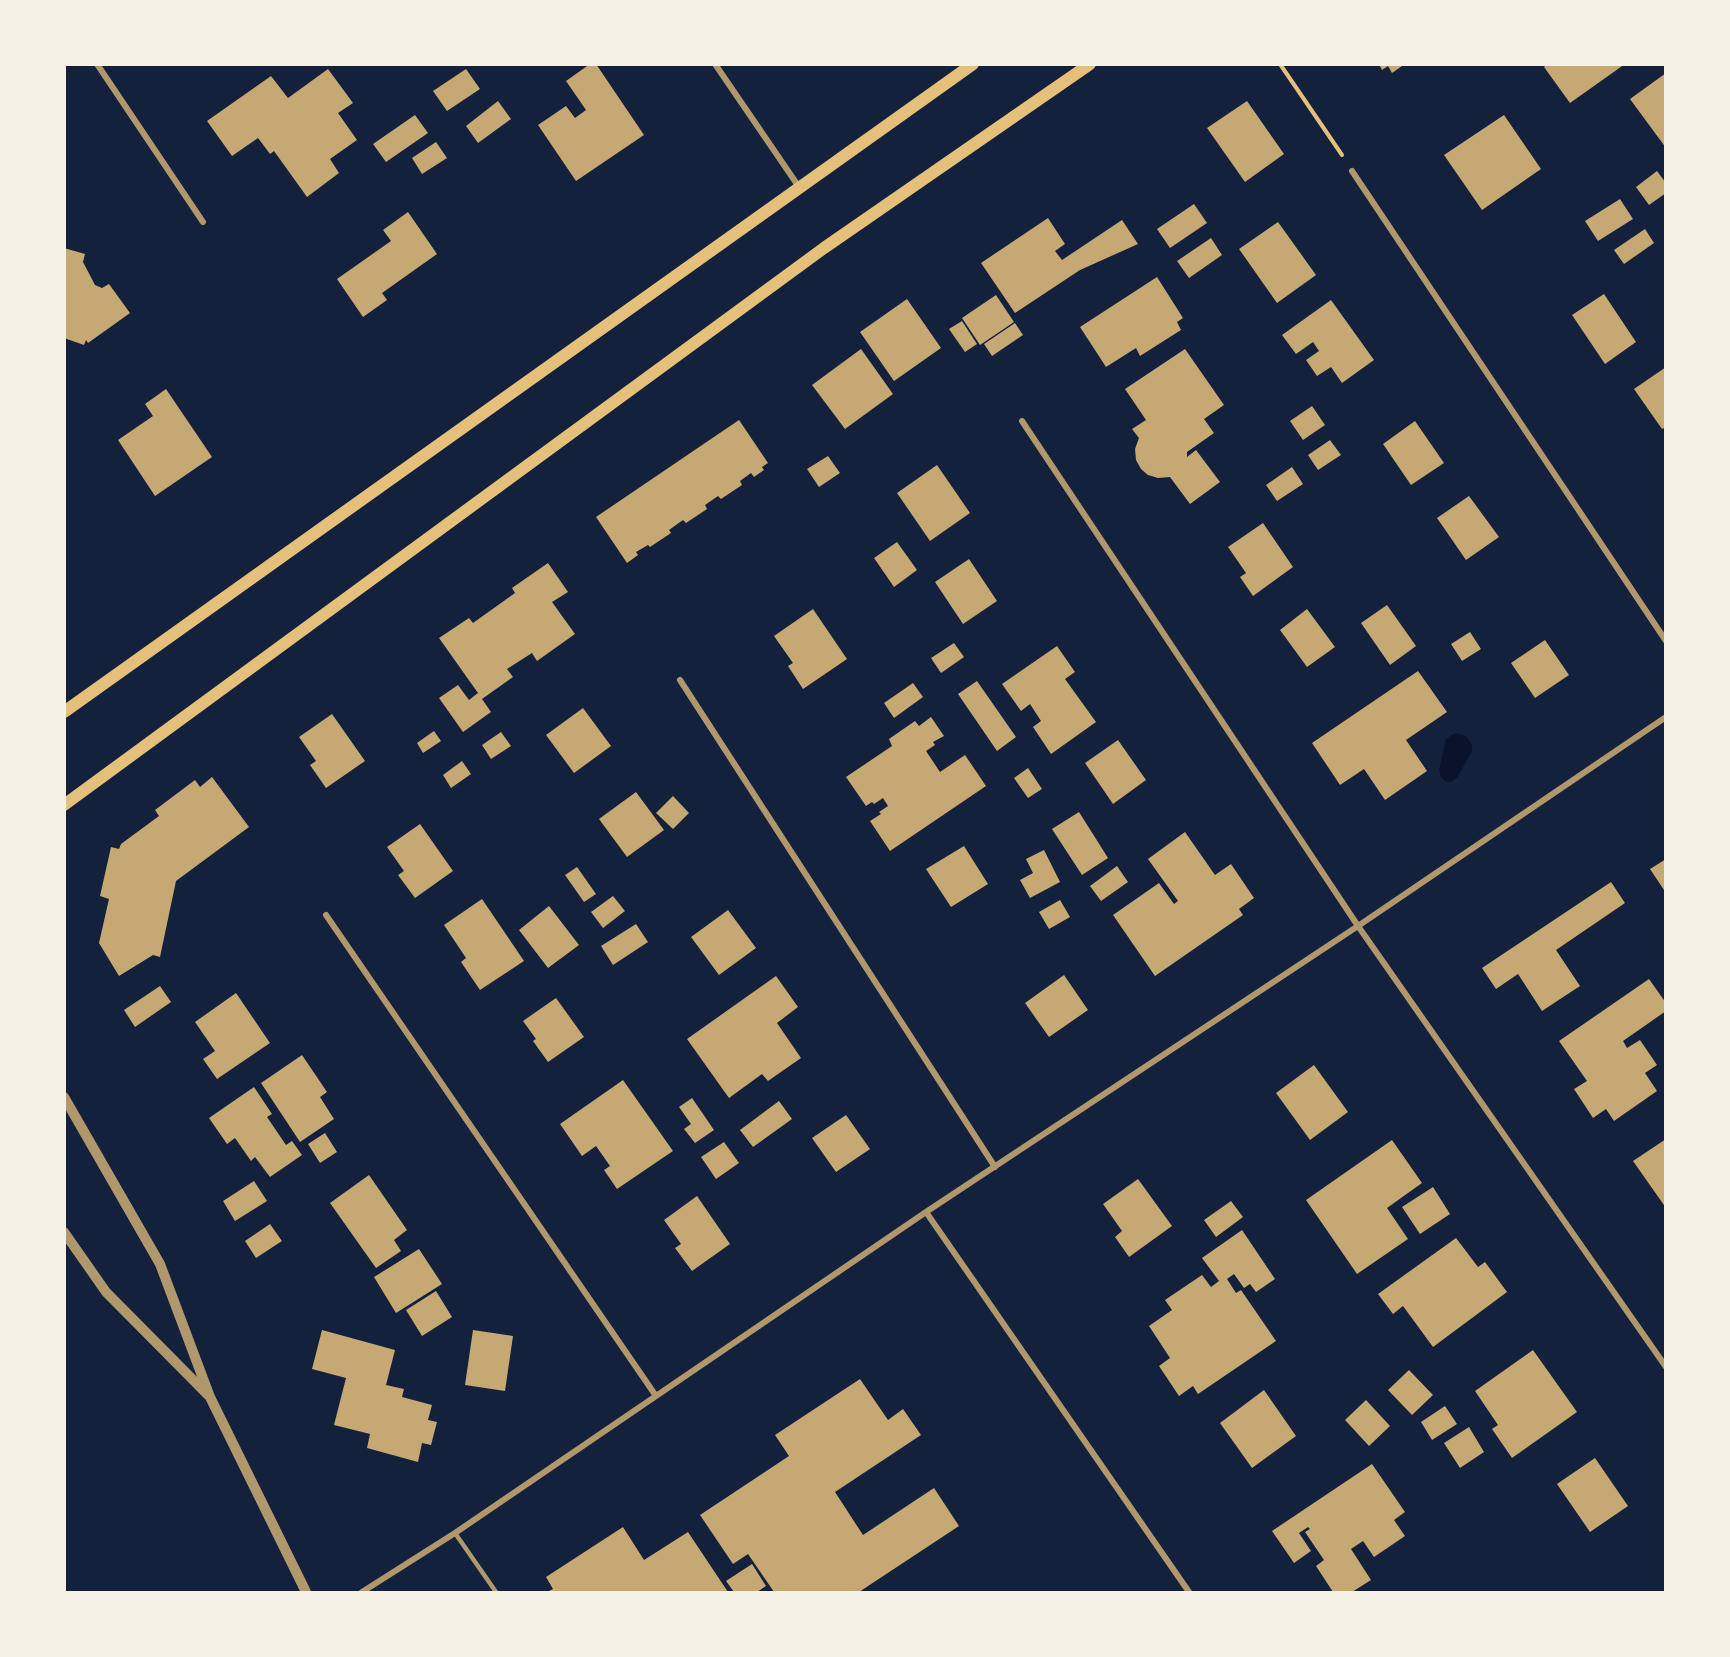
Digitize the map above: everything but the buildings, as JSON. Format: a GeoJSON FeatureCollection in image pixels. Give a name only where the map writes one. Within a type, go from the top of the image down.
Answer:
{"type":"FeatureCollection","features":[{"type":"Feature","properties":{"kind":"main road"},"geometry":{"type":"LineString","coordinates":[[67,710],[973,64]]}},
{"type":"Feature","properties":{"kind":"main road"},"geometry":{"type":"LineString","coordinates":[[64,805],[824,248],[1090,64]]}},
{"type":"Feature","properties":{"kind":"street"},"geometry":{"type":"LineString","coordinates":[[97,64],[203,222]]}},
{"type":"Feature","properties":{"kind":"street"},"geometry":{"type":"LineString","coordinates":[[715,64],[799,187]]}},
{"type":"Feature","properties":{"kind":"street"},"geometry":{"type":"LineString","coordinates":[[1352,171],[1665,641]]}},
{"type":"Feature","properties":{"kind":"street"},"geometry":{"type":"LineString","coordinates":[[1022,421],[1358,926],[1665,1367]]}},
{"type":"Feature","properties":{"kind":"street"},"geometry":{"type":"LineString","coordinates":[[680,680],[995,1167]]}},
{"type":"Feature","properties":{"kind":"street"},"geometry":{"type":"LineString","coordinates":[[362,1593],[455,1533],[926,1212],[1358,926],[1665,717]]}},
{"type":"Feature","properties":{"kind":"street"},"geometry":{"type":"LineString","coordinates":[[326,915],[656,1396]]}},
{"type":"Feature","properties":{"kind":"street"},"geometry":{"type":"LineString","coordinates":[[64,1097],[160,1264],[210,1397],[306,1593]]}},
{"type":"Feature","properties":{"kind":"street"},"geometry":{"type":"LineString","coordinates":[[926,1212],[1189,1593]]}},
{"type":"Feature","properties":{"kind":"street"},"geometry":{"type":"LineString","coordinates":[[64,1232],[106,1292],[210,1397]]}},
{"type":"Feature","properties":{"kind":"lane"},"geometry":{"type":"LineString","coordinates":[[455,1533],[496,1593]]}},
{"type":"Feature","properties":{"kind":"path"},"geometry":{"type":"LineString","coordinates":[[1280,64],[1352,171]]}},
{"type":"Feature","properties":{"kind":"water"},"geometry":{"type":"Polygon","coordinates":[[[1455,733],[1466,736],[1472,745],[1472,751],[1457,778],[1446,782],[1439,770],[1446,739],[1455,733]]]}}]}
